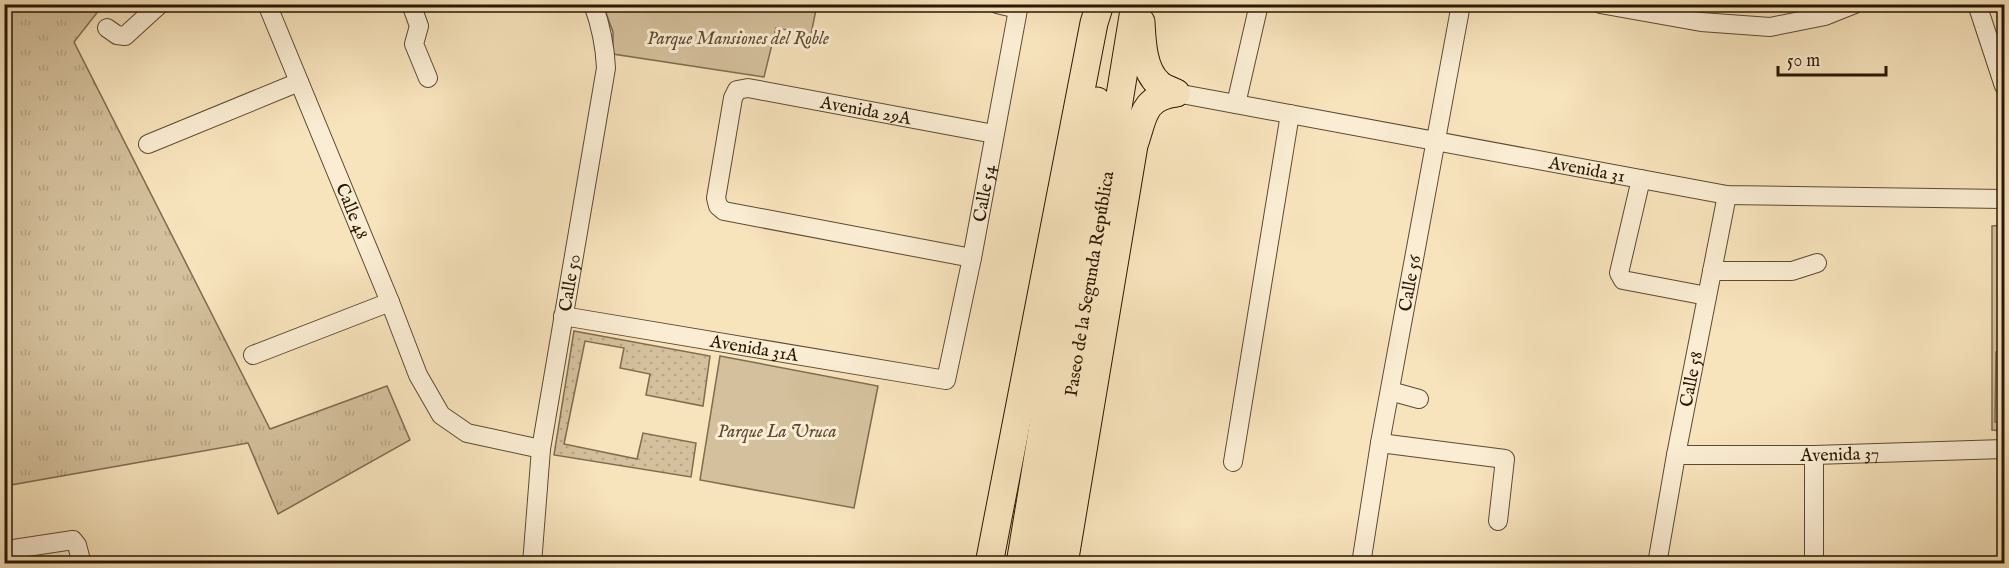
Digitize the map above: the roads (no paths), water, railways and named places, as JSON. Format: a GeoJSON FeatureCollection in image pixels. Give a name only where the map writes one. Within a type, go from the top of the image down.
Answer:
{"type":"FeatureCollection","features":[{"type":"Feature","properties":{"kind":"highway"},"geometry":{"type":"LineString","coordinates":[[988,564],[1094,23],[1100,4]]}},
{"type":"Feature","properties":{"kind":"highway","name":"Paseo de la Segunda República"},"geometry":{"type":"LineString","coordinates":[[1020,564],[1099,92],[1109,4]]}},
{"type":"Feature","properties":{"kind":"highway"},"geometry":{"type":"LineString","coordinates":[[1135,13],[1148,66],[1160,85],[1176,93]]}},
{"type":"Feature","properties":{"kind":"highway"},"geometry":{"type":"LineString","coordinates":[[1064,564],[1134,145],[1135,13]]}},
{"type":"Feature","properties":{"kind":"highway","name":"Paseo de la Segunda República"},"geometry":{"type":"LineString","coordinates":[[1043,564],[1135,13]]}},
{"type":"Feature","properties":{"kind":"highway"},"geometry":{"type":"LineString","coordinates":[[1134,145],[1148,105],[1155,99],[1176,93]]}},
{"type":"Feature","properties":{"kind":"street"},"geometry":{"type":"LineString","coordinates":[[107,28],[117,35],[125,36],[160,4]]}},
{"type":"Feature","properties":{"kind":"street","name":"Calle 48"},"geometry":{"type":"LineString","coordinates":[[267,4],[418,375],[441,415],[467,434],[541,449]]}},
{"type":"Feature","properties":{"kind":"street"},"geometry":{"type":"LineString","coordinates":[[411,4],[419,26],[414,44],[428,78]]}},
{"type":"Feature","properties":{"kind":"street","name":"Calle 50"},"geometry":{"type":"LineString","coordinates":[[532,564],[541,449],[606,68],[605,46],[593,4]]}},
{"type":"Feature","properties":{"kind":"street"},"geometry":{"type":"LineString","coordinates":[[997,4],[1019,7]]}},
{"type":"Feature","properties":{"kind":"street"},"geometry":{"type":"LineString","coordinates":[[1236,104],[1259,4]]}},
{"type":"Feature","properties":{"kind":"street","name":"Calle 56"},"geometry":{"type":"LineString","coordinates":[[1361,564],[1380,443],[1461,4]]}},
{"type":"Feature","properties":{"kind":"street"},"geometry":{"type":"LineString","coordinates":[[1612,6],[1701,22],[1770,27],[1825,16],[1855,4]]}},
{"type":"Feature","properties":{"kind":"street"},"geometry":{"type":"LineString","coordinates":[[1977,4],[2004,86]]}},
{"type":"Feature","properties":{"kind":"street","name":"Calle 54"},"geometry":{"type":"LineString","coordinates":[[946,380],[972,258],[1019,7]]}},
{"type":"Feature","properties":{"kind":"street"},"geometry":{"type":"LineString","coordinates":[[148,144],[299,81]]}},
{"type":"Feature","properties":{"kind":"street","name":"Avenida 29A"},"geometry":{"type":"LineString","coordinates":[[972,258],[724,211],[718,206],[716,198],[733,98],[738,90],[748,88],[994,134]]}},
{"type":"Feature","properties":{"kind":"street","name":"Avenida 31"},"geometry":{"type":"LineString","coordinates":[[1176,93],[1727,195],[2004,199]]}},
{"type":"Feature","properties":{"kind":"street"},"geometry":{"type":"LineString","coordinates":[[1233,462],[1290,114]]}},
{"type":"Feature","properties":{"kind":"street"},"geometry":{"type":"LineString","coordinates":[[1641,179],[1619,273],[1623,280],[1707,296]]}},
{"type":"Feature","properties":{"kind":"street","name":"Calle 58"},"geometry":{"type":"LineString","coordinates":[[1657,564],[1727,195]]}},
{"type":"Feature","properties":{"kind":"street"},"geometry":{"type":"LineString","coordinates":[[1712,271],[1792,271],[1817,263]]}},
{"type":"Feature","properties":{"kind":"street"},"geometry":{"type":"LineString","coordinates":[[254,355],[390,302]]}},
{"type":"Feature","properties":{"kind":"street","name":"Avenida 31A"},"geometry":{"type":"LineString","coordinates":[[562,316],[946,380]]}},
{"type":"Feature","properties":{"kind":"street"},"geometry":{"type":"LineString","coordinates":[[1390,391],[1419,399]]}},
{"type":"Feature","properties":{"kind":"street"},"geometry":{"type":"LineString","coordinates":[[1380,443],[1505,459],[1498,521]]}},
{"type":"Feature","properties":{"kind":"street","name":"Avenida 37"},"geometry":{"type":"LineString","coordinates":[[1676,455],[1814,455],[2004,449]]}},
{"type":"Feature","properties":{"kind":"street"},"geometry":{"type":"LineString","coordinates":[[1814,455],[1814,564]]}},
{"type":"Feature","properties":{"kind":"street"},"geometry":{"type":"LineString","coordinates":[[7,551],[73,540],[77,545],[82,564]]}},
{"type":"Feature","properties":{"kind":"park label","name":"Parque Mansiones del Roble"},"geometry":{"type":"Point","coordinates":[738,38]}},
{"type":"Feature","properties":{"kind":"park label","name":"Parque La Uruca"},"geometry":{"type":"Point","coordinates":[777,431]}}]}
